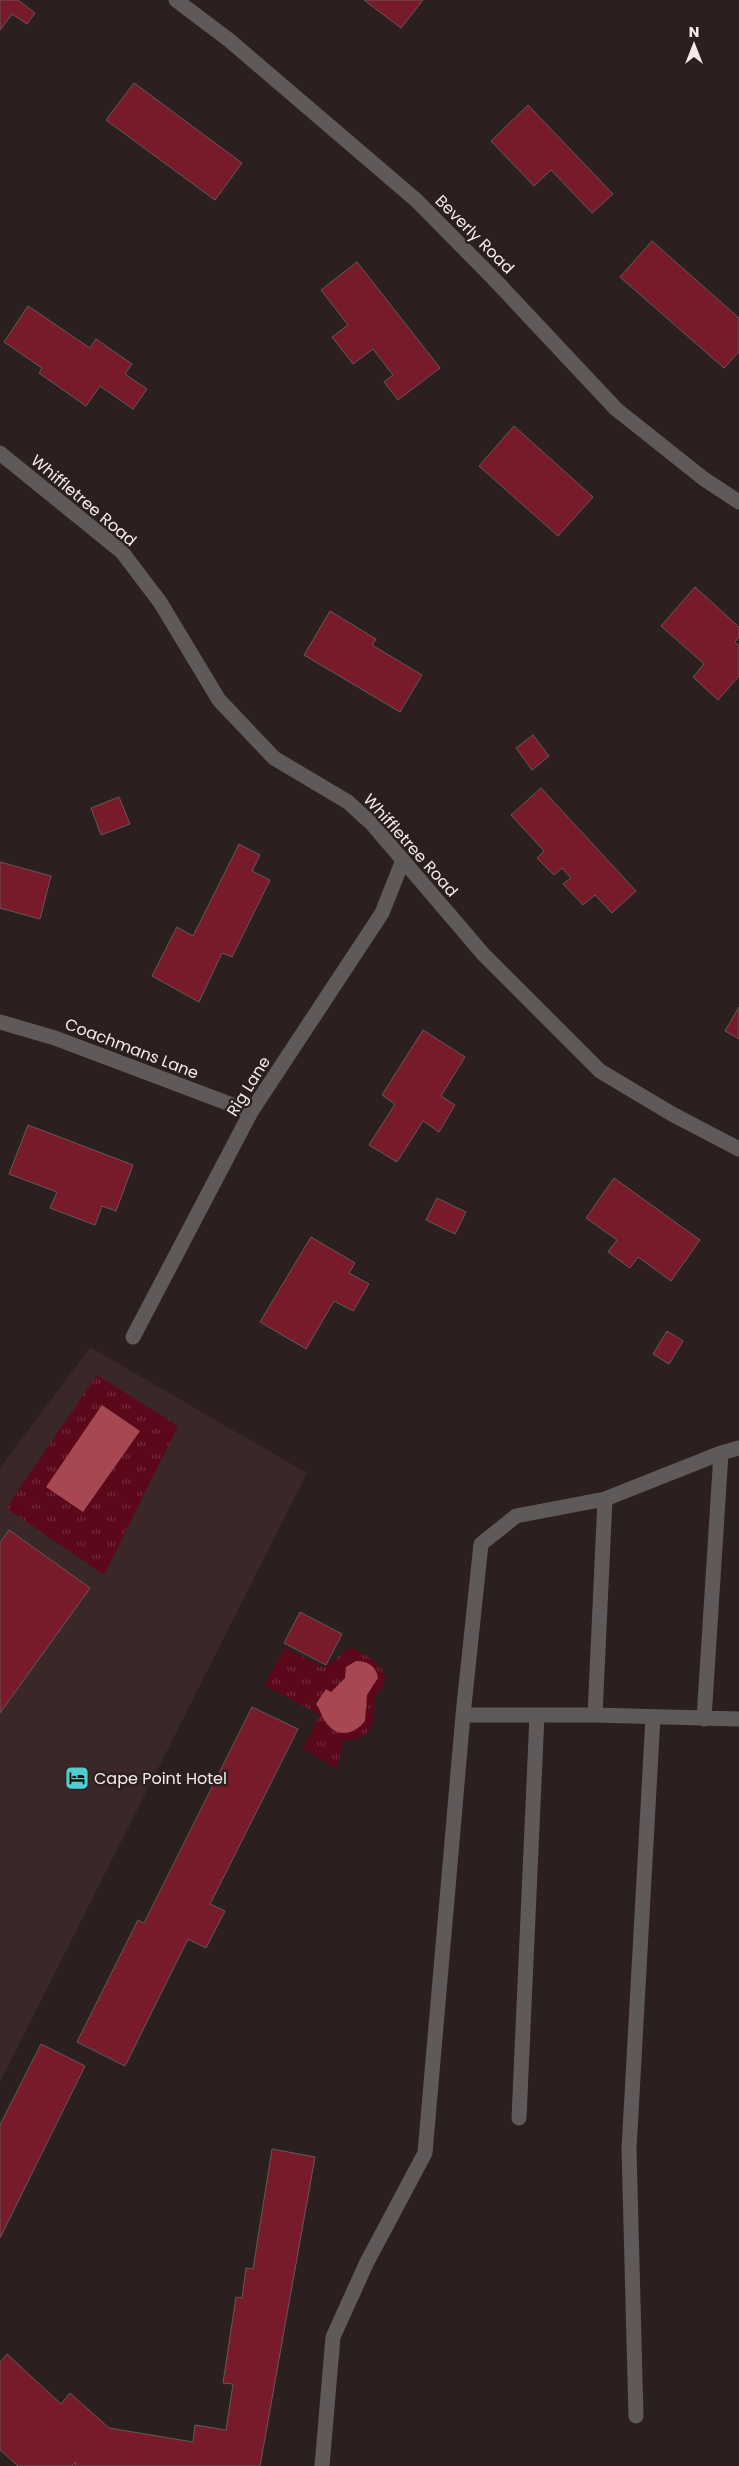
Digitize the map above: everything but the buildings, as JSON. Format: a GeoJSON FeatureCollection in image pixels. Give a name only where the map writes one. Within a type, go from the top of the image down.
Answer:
{"type":"FeatureCollection","features":[{"type":"Feature","properties":{"kind":"street","name":"Beverly Road"},"geometry":{"type":"LineString","coordinates":[[176,0],[237,46],[416,200],[494,279],[616,409],[704,479],[739,502]]}},
{"type":"Feature","properties":{"kind":"street","name":"Whiffletree Road"},"geometry":{"type":"LineString","coordinates":[[0,453],[122,552],[160,602],[219,700],[274,758],[348,802],[372,824],[484,955],[600,1071],[672,1114],[739,1148]]}},
{"type":"Feature","properties":{"kind":"street","name":"Rig Lane"},"geometry":{"type":"LineString","coordinates":[[133,1338],[251,1112],[382,913],[403,860]]}},
{"type":"Feature","properties":{"kind":"street","name":"Coachmans Lane"},"geometry":{"type":"LineString","coordinates":[[0,1022],[55,1038],[251,1112]]}},
{"type":"Feature","properties":{"kind":"street"},"geometry":{"type":"LineString","coordinates":[[322,2466],[333,2337],[367,2262],[424,2154],[463,1715],[481,1544],[516,1516],[605,1498],[721,1453],[739,1448]]}},
{"type":"Feature","properties":{"kind":"street"},"geometry":{"type":"LineString","coordinates":[[704,1719],[721,1453]]}},
{"type":"Feature","properties":{"kind":"street"},"geometry":{"type":"LineString","coordinates":[[595,1715],[605,1498]]}},
{"type":"Feature","properties":{"kind":"street"},"geometry":{"type":"LineString","coordinates":[[463,1715],[595,1715],[739,1719]]}},
{"type":"Feature","properties":{"kind":"street"},"geometry":{"type":"LineString","coordinates":[[519,2118],[537,1715]]}},
{"type":"Feature","properties":{"kind":"street"},"geometry":{"type":"LineString","coordinates":[[636,2416],[629,2150],[653,1718]]}},
{"type":"Feature","properties":{"kind":"shaded area","name":"Cape Point Hotel"},"geometry":{"type":"Polygon","coordinates":[[[90,1347],[307,1473],[0,2082],[0,1467],[90,1347]]]}},
{"type":"Feature","properties":{"kind":"shaded area"},"geometry":{"type":"Polygon","coordinates":[[[102,1405],[140,1431],[83,1512],[46,1487],[102,1405]]]}},
{"type":"Feature","properties":{"kind":"shaded area"},"geometry":{"type":"Polygon","coordinates":[[[356,1661],[371,1665],[378,1678],[367,1695],[365,1721],[355,1730],[345,1733],[339,1732],[329,1726],[316,1704],[326,1689],[331,1692],[345,1678],[346,1667],[356,1661]]]}},
{"type":"Feature","properties":{"kind":"green space"},"geometry":{"type":"Polygon","coordinates":[[[97,1375],[178,1426],[104,1575],[6,1508],[97,1375]]]}},
{"type":"Feature","properties":{"kind":"green space"},"geometry":{"type":"Polygon","coordinates":[[[351,1647],[375,1662],[384,1673],[385,1679],[382,1688],[374,1699],[374,1716],[370,1729],[360,1737],[343,1740],[337,1769],[303,1748],[320,1715],[264,1685],[285,1648],[324,1668],[351,1647]]]}},
{"type":"Feature","properties":{"kind":"place","name":"Cape Point Hotel"},"geometry":{"type":"Point","coordinates":[77,1778]}}]}
